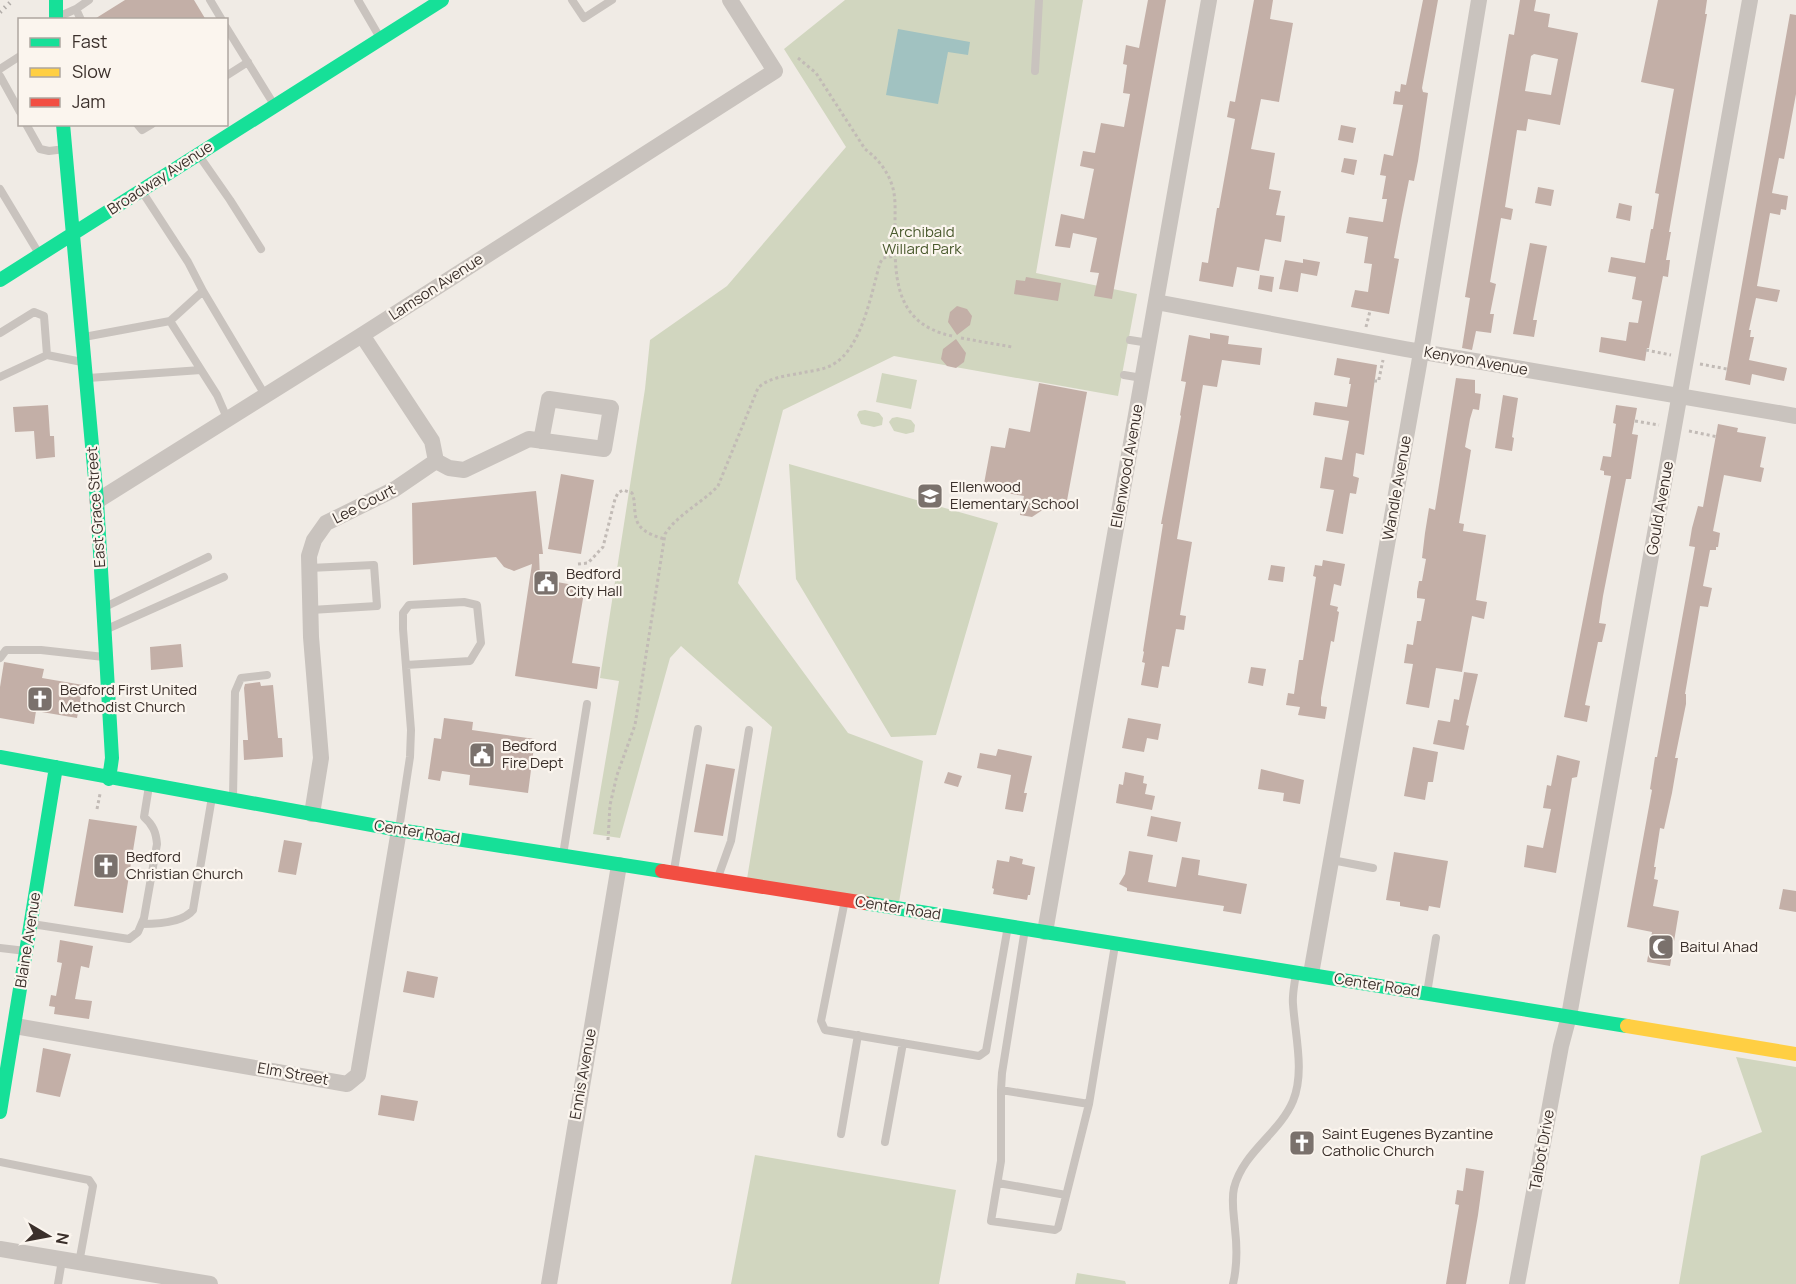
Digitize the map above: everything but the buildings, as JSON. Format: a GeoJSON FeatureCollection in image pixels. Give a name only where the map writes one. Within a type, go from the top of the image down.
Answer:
{"type":"FeatureCollection","features":[{"type":"Feature","properties":{"kind":"main road"},"geometry":{"type":"LineString","coordinates":[[56,0],[56,18]]}},
{"type":"Feature","properties":{"kind":"main road","name":"Broadway Avenue"},"geometry":{"type":"LineString","coordinates":[[0,280],[442,0]]}},
{"type":"Feature","properties":{"kind":"main road","name":"East Grace Street"},"geometry":{"type":"LineString","coordinates":[[63,126],[97,501],[112,758],[109,779]]}},
{"type":"Feature","properties":{"kind":"main road","name":"Center Road"},"geometry":{"type":"LineString","coordinates":[[0,758],[399,830],[1026,928],[1796,1054]]}},
{"type":"Feature","properties":{"kind":"main road","name":"Blaine Avenue"},"geometry":{"type":"LineString","coordinates":[[0,1112],[56,767]]}},
{"type":"Feature","properties":{"kind":"street","name":"Lamson Avenue"},"geometry":{"type":"LineString","coordinates":[[97,501],[775,71],[730,0]]}},
{"type":"Feature","properties":{"kind":"street","name":"Ellenwood Avenue"},"geometry":{"type":"LineString","coordinates":[[1045,932],[1209,0]]}},
{"type":"Feature","properties":{"kind":"street","name":"Wandle Avenue"},"geometry":{"type":"LineString","coordinates":[[1304,973],[1332,860],[1421,351],[1479,0]]}},
{"type":"Feature","properties":{"kind":"street","name":"Gould Avenue"},"geometry":{"type":"LineString","coordinates":[[1569,1016],[1750,0]]}},
{"type":"Feature","properties":{"kind":"street","name":"Kenyon Avenue"},"geometry":{"type":"LineString","coordinates":[[1156,302],[1796,416]]}},
{"type":"Feature","properties":{"kind":"street"},"geometry":{"type":"LineString","coordinates":[[362,334],[432,441],[436,462],[449,468],[464,470],[529,439],[541,441],[604,448],[611,408],[549,399],[541,441]]}},
{"type":"Feature","properties":{"kind":"street","name":"Lee Court"},"geometry":{"type":"LineString","coordinates":[[312,814],[321,758],[311,637],[309,556],[314,540],[326,523],[395,489],[436,462]]}},
{"type":"Feature","properties":{"kind":"street","name":"Elm Street"},"geometry":{"type":"LineString","coordinates":[[15,1026],[347,1084],[358,1075],[399,830]]}},
{"type":"Feature","properties":{"kind":"street","name":"Ennis Avenue"},"geometry":{"type":"LineString","coordinates":[[549,1284],[619,865]]}},
{"type":"Feature","properties":{"kind":"street","name":"Talbot Drive"},"geometry":{"type":"LineString","coordinates":[[1517,1284],[1561,1046],[1569,1016]]}},
{"type":"Feature","properties":{"kind":"street"},"geometry":{"type":"LineString","coordinates":[[0,1249],[210,1284]]}},
{"type":"Feature","properties":{"kind":"lane"},"geometry":{"type":"LineString","coordinates":[[58,18],[89,0]]}},
{"type":"Feature","properties":{"kind":"lane"},"geometry":{"type":"LineString","coordinates":[[210,0],[221,18]]}},
{"type":"Feature","properties":{"kind":"lane"},"geometry":{"type":"LineString","coordinates":[[358,0],[381,39]]}},
{"type":"Feature","properties":{"kind":"lane"},"geometry":{"type":"LineString","coordinates":[[572,0],[584,18],[612,0]]}},
{"type":"Feature","properties":{"kind":"lane"},"geometry":{"type":"LineString","coordinates":[[1035,71],[1039,0]]}},
{"type":"Feature","properties":{"kind":"lane"},"geometry":{"type":"LineString","coordinates":[[76,9],[80,18]]}},
{"type":"Feature","properties":{"kind":"lane"},"geometry":{"type":"LineString","coordinates":[[228,30],[274,106]]}},
{"type":"Feature","properties":{"kind":"lane"},"geometry":{"type":"LineString","coordinates":[[0,69],[18,57]]}},
{"type":"Feature","properties":{"kind":"lane"},"geometry":{"type":"LineString","coordinates":[[228,75],[248,62]]}},
{"type":"Feature","properties":{"kind":"lane"},"geometry":{"type":"LineString","coordinates":[[0,76],[18,108]]}},
{"type":"Feature","properties":{"kind":"lane"},"geometry":{"type":"LineString","coordinates":[[27,126],[40,149],[49,151],[66,149]]}},
{"type":"Feature","properties":{"kind":"lane"},"geometry":{"type":"LineString","coordinates":[[198,154],[261,249]]}},
{"type":"Feature","properties":{"kind":"lane"},"geometry":{"type":"LineString","coordinates":[[0,189],[40,255]]}},
{"type":"Feature","properties":{"kind":"lane"},"geometry":{"type":"LineString","coordinates":[[141,190],[188,262],[265,395]]}},
{"type":"Feature","properties":{"kind":"lane"},"geometry":{"type":"LineString","coordinates":[[81,337],[170,321],[203,291]]}},
{"type":"Feature","properties":{"kind":"lane"},"geometry":{"type":"LineString","coordinates":[[0,333],[34,312],[44,316],[47,355]]}},
{"type":"Feature","properties":{"kind":"lane"},"geometry":{"type":"LineString","coordinates":[[170,321],[217,395],[227,418]]}},
{"type":"Feature","properties":{"kind":"lane"},"geometry":{"type":"LineString","coordinates":[[1130,339],[1149,343]]}},
{"type":"Feature","properties":{"kind":"lane"},"geometry":{"type":"LineString","coordinates":[[0,377],[47,355],[83,362]]}},
{"type":"Feature","properties":{"kind":"lane"},"geometry":{"type":"LineString","coordinates":[[85,378],[201,370]]}},
{"type":"Feature","properties":{"kind":"lane"},"geometry":{"type":"LineString","coordinates":[[1124,375],[1142,378]]}},
{"type":"Feature","properties":{"kind":"lane"},"geometry":{"type":"LineString","coordinates":[[102,608],[208,557]]}},
{"type":"Feature","properties":{"kind":"lane"},"geometry":{"type":"LineString","coordinates":[[309,568],[374,565],[377,606],[311,610]]}},
{"type":"Feature","properties":{"kind":"lane"},"geometry":{"type":"LineString","coordinates":[[104,630],[224,577]]}},
{"type":"Feature","properties":{"kind":"lane"},"geometry":{"type":"LineString","coordinates":[[399,830],[410,757],[411,730],[403,644],[403,613],[409,604],[464,602],[477,605],[481,643],[470,661],[406,665]]}},
{"type":"Feature","properties":{"kind":"lane"},"geometry":{"type":"LineString","coordinates":[[0,658],[6,650],[41,650],[105,657]]}},
{"type":"Feature","properties":{"kind":"lane"},"geometry":{"type":"LineString","coordinates":[[233,801],[235,692],[241,678],[267,675]]}},
{"type":"Feature","properties":{"kind":"lane"},"geometry":{"type":"LineString","coordinates":[[563,856],[587,704]]}},
{"type":"Feature","properties":{"kind":"lane"},"geometry":{"type":"LineString","coordinates":[[674,873],[698,729]]}},
{"type":"Feature","properties":{"kind":"lane"},"geometry":{"type":"LineString","coordinates":[[717,880],[731,841],[749,730]]}},
{"type":"Feature","properties":{"kind":"lane"},"geometry":{"type":"LineString","coordinates":[[31,924],[129,939],[138,932],[142,924],[158,844],[156,833],[144,817],[149,786]]}},
{"type":"Feature","properties":{"kind":"lane"},"geometry":{"type":"LineString","coordinates":[[142,924],[183,918],[193,910],[212,797]]}},
{"type":"Feature","properties":{"kind":"lane"},"geometry":{"type":"LineString","coordinates":[[1332,860],[1373,868]]}},
{"type":"Feature","properties":{"kind":"lane"},"geometry":{"type":"LineString","coordinates":[[845,900],[821,1021],[825,1030],[979,1056],[986,1051],[1008,926]]}},
{"type":"Feature","properties":{"kind":"lane"},"geometry":{"type":"LineString","coordinates":[[1026,928],[1002,1073],[1003,1140],[991,1221],[1055,1230],[1058,1228],[1089,1104],[1115,943]]}},
{"type":"Feature","properties":{"kind":"lane"},"geometry":{"type":"LineString","coordinates":[[1427,993],[1436,938]]}},
{"type":"Feature","properties":{"kind":"lane"},"geometry":{"type":"LineString","coordinates":[[0,948],[26,951]]}},
{"type":"Feature","properties":{"kind":"lane"},"geometry":{"type":"LineString","coordinates":[[1233,1284],[1236,1231],[1233,1190],[1239,1172],[1285,1116],[1294,1099],[1298,1082],[1298,1060],[1292,1001],[1304,973]]}},
{"type":"Feature","properties":{"kind":"lane"},"geometry":{"type":"LineString","coordinates":[[841,1134],[858,1035]]}},
{"type":"Feature","properties":{"kind":"lane"},"geometry":{"type":"LineString","coordinates":[[885,1142],[903,1043]]}},
{"type":"Feature","properties":{"kind":"lane"},"geometry":{"type":"LineString","coordinates":[[1001,1090],[1089,1104]]}},
{"type":"Feature","properties":{"kind":"lane"},"geometry":{"type":"LineString","coordinates":[[0,1162],[89,1180],[93,1186],[70,1261],[58,1284]]}},
{"type":"Feature","properties":{"kind":"lane"},"geometry":{"type":"LineString","coordinates":[[998,1183],[1066,1195]]}},
{"type":"Feature","properties":{"kind":"path"},"geometry":{"type":"LineString","coordinates":[[798,58],[816,73],[865,149],[876,157],[885,170],[892,185],[896,201],[897,283],[905,306],[923,324],[934,331],[952,336]]}},
{"type":"Feature","properties":{"kind":"path"},"geometry":{"type":"LineString","coordinates":[[608,840],[610,805],[617,775],[635,725],[664,539],[670,526],[709,496],[718,486],[758,388],[769,380],[831,366],[842,358],[859,331],[880,263],[883,258],[895,256]]}},
{"type":"Feature","properties":{"kind":"path"},"geometry":{"type":"LineString","coordinates":[[961,338],[1012,347]]}},
{"type":"Feature","properties":{"kind":"path"},"geometry":{"type":"LineString","coordinates":[[1646,350],[1673,355]]}},
{"type":"Feature","properties":{"kind":"path"},"geometry":{"type":"LineString","coordinates":[[1374,381],[1379,381],[1383,358]]}},
{"type":"Feature","properties":{"kind":"path"},"geometry":{"type":"LineString","coordinates":[[1701,364],[1727,369]]}},
{"type":"Feature","properties":{"kind":"path"},"geometry":{"type":"LineString","coordinates":[[1635,421],[1660,425]]}},
{"type":"Feature","properties":{"kind":"path"},"geometry":{"type":"LineString","coordinates":[[1689,431],[1718,437]]}},
{"type":"Feature","properties":{"kind":"path"},"geometry":{"type":"LineString","coordinates":[[578,564],[588,563],[603,547],[615,499],[623,490],[628,491],[634,497],[636,521],[639,528],[664,539]]}},
{"type":"Feature","properties":{"kind":"path"},"geometry":{"type":"LineString","coordinates":[[97,809],[100,794]]}},
{"type":"Feature","properties":{"kind":"green space","name":"Archibald Willard Park"},"geometry":{"type":"Polygon","coordinates":[[[845,0],[1083,0],[1036,273],[1137,294],[1118,396],[894,356],[783,410],[738,583],[848,733],[923,761],[898,908],[746,885],[772,727],[681,646],[670,658],[620,838],[593,834],[619,681],[600,678],[645,389],[650,340],[727,286],[846,147],[784,49],[845,0]]]}},
{"type":"Feature","properties":{"kind":"green space"},"geometry":{"type":"Polygon","coordinates":[[[882,373],[917,380],[911,409],[876,402],[882,373]]]}},
{"type":"Feature","properties":{"kind":"green space"},"geometry":{"type":"Polygon","coordinates":[[[859,411],[879,413],[883,418],[882,425],[874,427],[861,424],[857,415],[859,411]]]}},
{"type":"Feature","properties":{"kind":"green space"},"geometry":{"type":"Polygon","coordinates":[[[892,418],[911,420],[915,425],[914,432],[906,434],[894,431],[889,422],[892,418]]]}},
{"type":"Feature","properties":{"kind":"green space"},"geometry":{"type":"Polygon","coordinates":[[[789,464],[998,523],[936,735],[891,737],[796,579],[789,464]]]}},
{"type":"Feature","properties":{"kind":"green space"},"geometry":{"type":"Polygon","coordinates":[[[1736,1057],[1796,1067],[1796,1284],[1679,1284],[1701,1156],[1762,1132],[1736,1057]]]}},
{"type":"Feature","properties":{"kind":"green space"},"geometry":{"type":"Polygon","coordinates":[[[755,1155],[956,1190],[939,1284],[731,1284],[755,1155]]]}},
{"type":"Feature","properties":{"kind":"green space"},"geometry":{"type":"Polygon","coordinates":[[[1077,1273],[1125,1281],[1126,1284],[1075,1284],[1077,1273]]]}},
{"type":"Feature","properties":{"kind":"water"},"geometry":{"type":"Polygon","coordinates":[[[898,29],[970,42],[968,55],[948,52],[938,104],[886,95],[898,29]]]}},
{"type":"Feature","properties":{"kind":"railway"},"geometry":{"type":"LineString","coordinates":[[0,12],[13,0]]}},
{"type":"Feature","properties":{"kind":"traffic: fast"},"geometry":{"type":"LineString","coordinates":[[56,0],[56,18]]}},
{"type":"Feature","properties":{"kind":"traffic: fast"},"geometry":{"type":"LineString","coordinates":[[0,280],[442,0]]}},
{"type":"Feature","properties":{"kind":"traffic: fast"},"geometry":{"type":"LineString","coordinates":[[63,126],[97,501],[112,758],[109,779]]}},
{"type":"Feature","properties":{"kind":"traffic: fast"},"geometry":{"type":"LineString","coordinates":[[0,757],[399,830],[662,871]]}},
{"type":"Feature","properties":{"kind":"traffic: fast"},"geometry":{"type":"LineString","coordinates":[[0,1112],[56,767]]}},
{"type":"Feature","properties":{"kind":"traffic: fast"},"geometry":{"type":"LineString","coordinates":[[865,903],[1627,1026]]}},
{"type":"Feature","properties":{"kind":"traffic: slow"},"geometry":{"type":"LineString","coordinates":[[1627,1026],[1796,1054]]}},
{"type":"Feature","properties":{"kind":"traffic: jam"},"geometry":{"type":"LineString","coordinates":[[662,871],[865,903]]}},
{"type":"Feature","properties":{"kind":"place","name":"Ellenwood Elementary School"},"geometry":{"type":"Point","coordinates":[930,496]}},
{"type":"Feature","properties":{"kind":"place","name":"Bedford City Hall"},"geometry":{"type":"Point","coordinates":[546,583]}},
{"type":"Feature","properties":{"kind":"place","name":"Bedford First United Methodist Church"},"geometry":{"type":"Point","coordinates":[40,699]}},
{"type":"Feature","properties":{"kind":"place","name":"Bedford Fire Dept"},"geometry":{"type":"Point","coordinates":[482,755]}},
{"type":"Feature","properties":{"kind":"place","name":"Bedford Christian Church"},"geometry":{"type":"Point","coordinates":[106,866]}},
{"type":"Feature","properties":{"kind":"place","name":"Baitul Ahad"},"geometry":{"type":"Point","coordinates":[1661,947]}},
{"type":"Feature","properties":{"kind":"place","name":"Saint Eugenes Byzantine Catholic Church"},"geometry":{"type":"Point","coordinates":[1302,1143]}}]}
